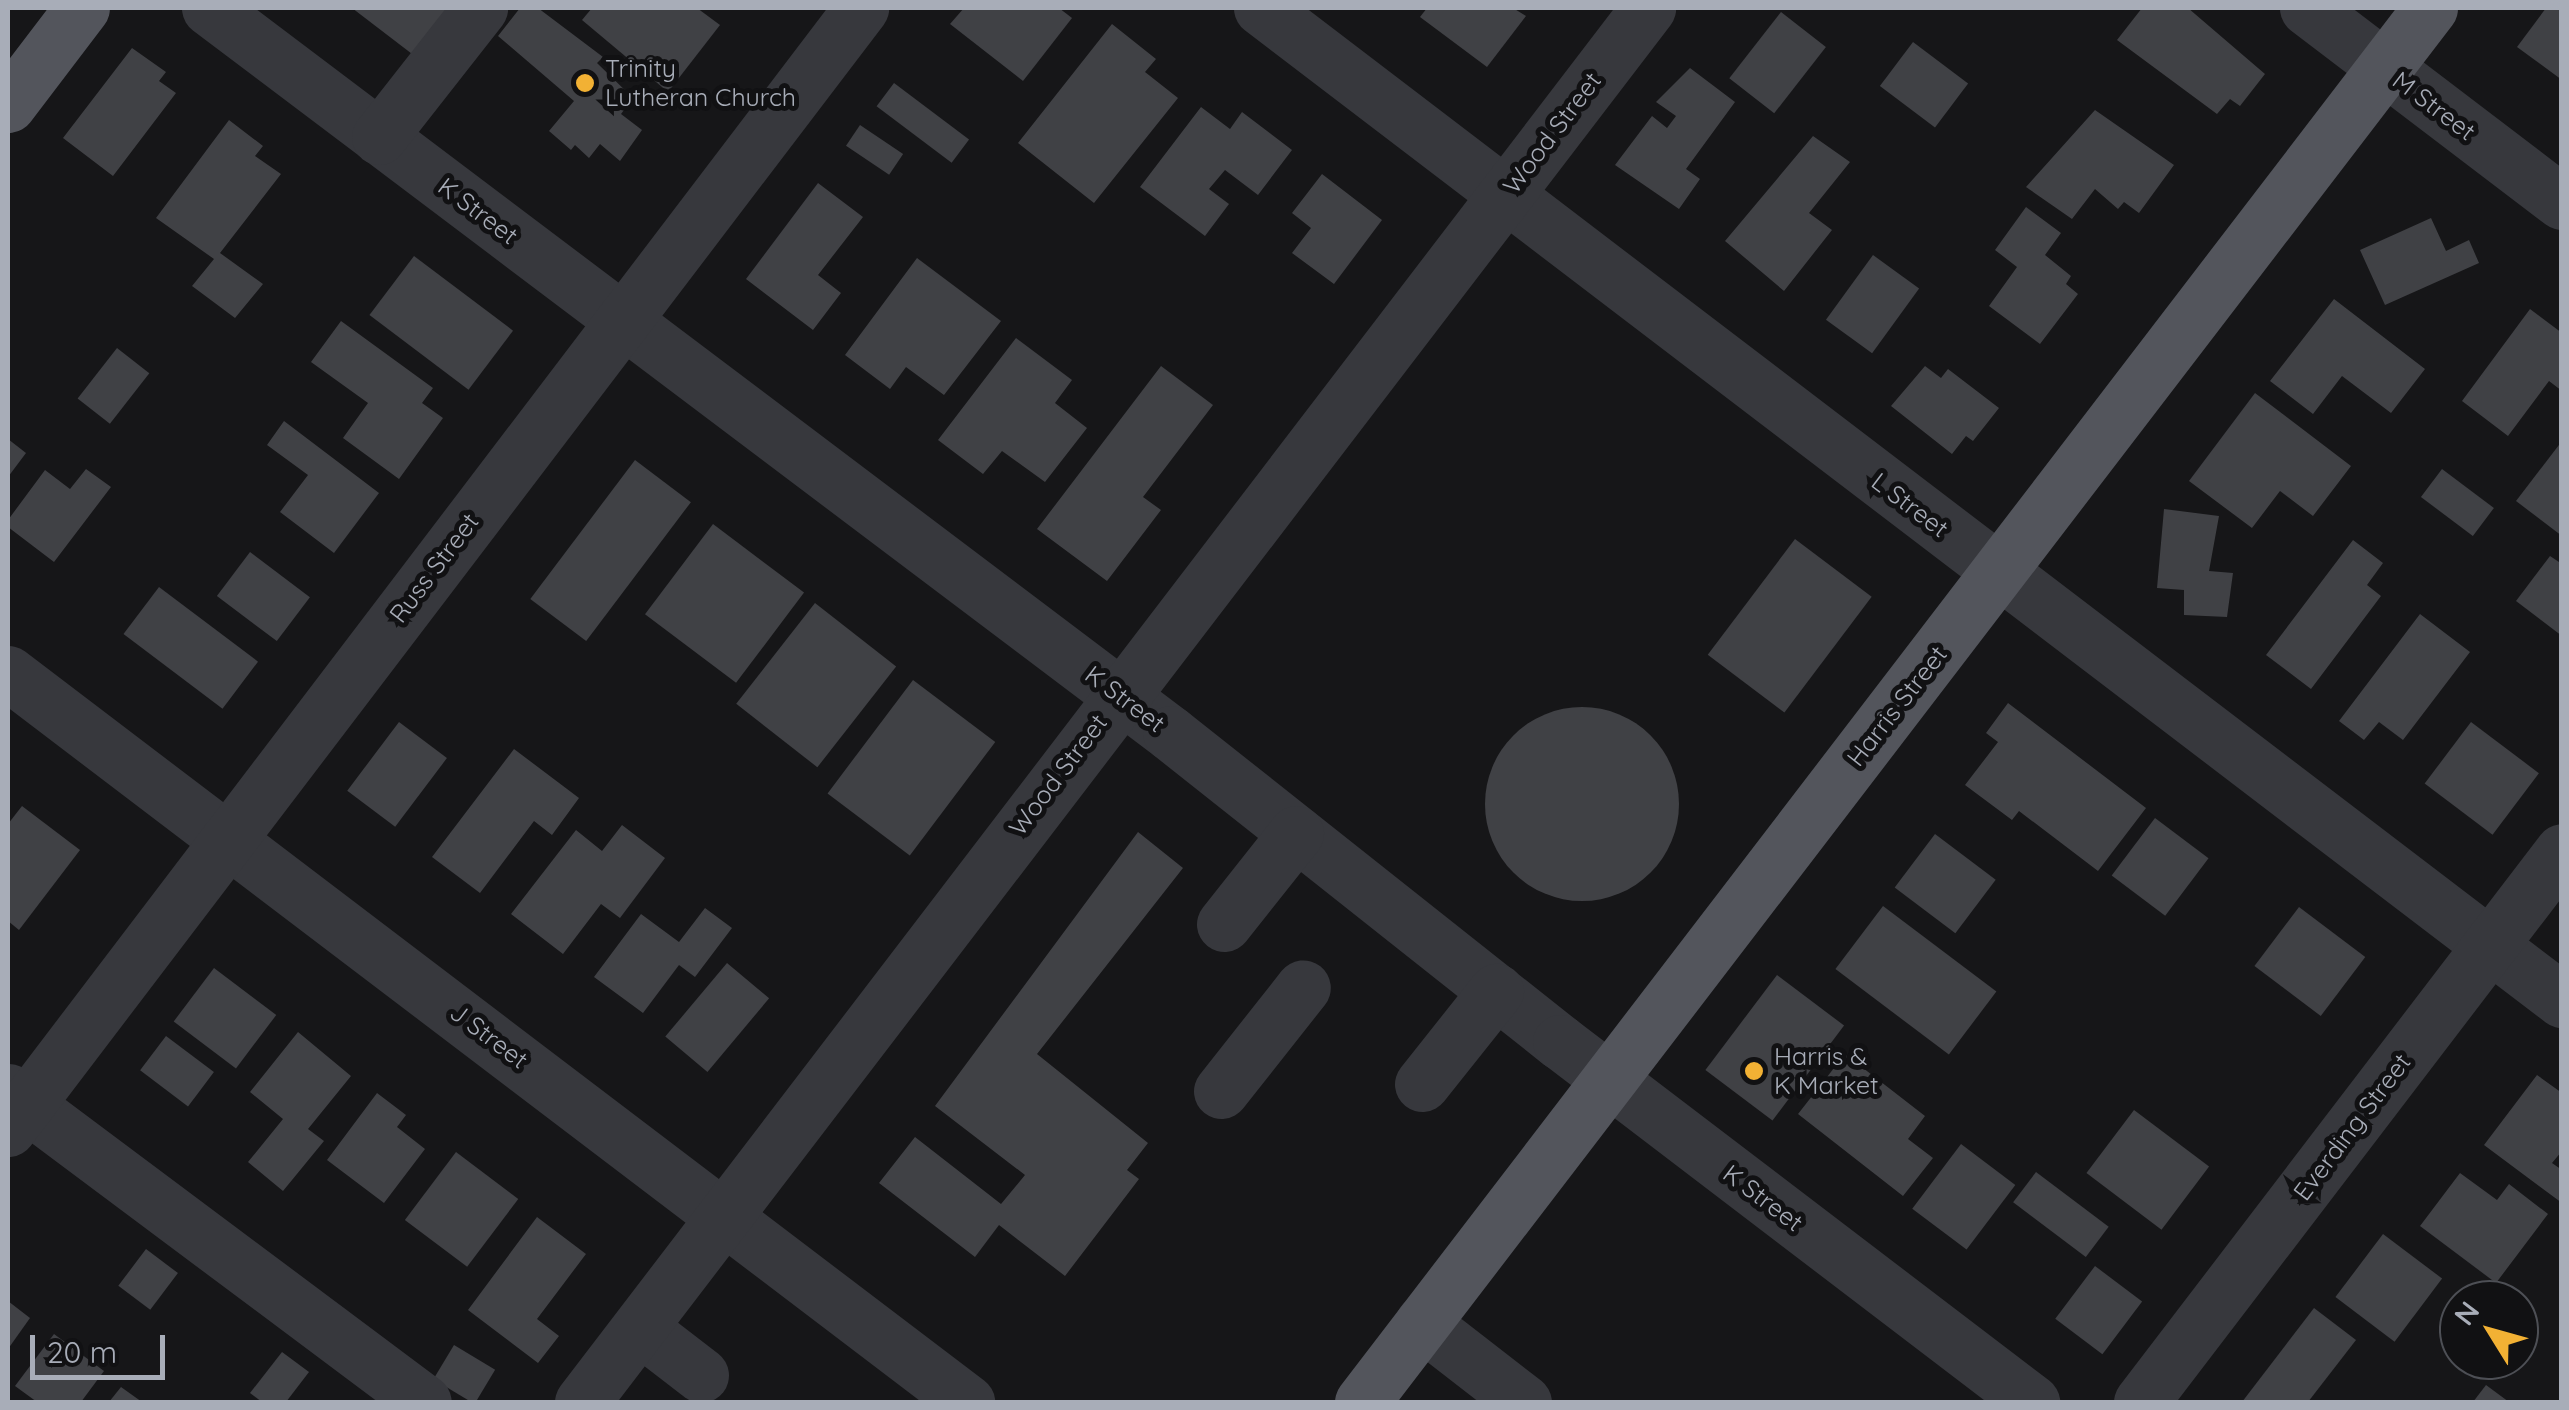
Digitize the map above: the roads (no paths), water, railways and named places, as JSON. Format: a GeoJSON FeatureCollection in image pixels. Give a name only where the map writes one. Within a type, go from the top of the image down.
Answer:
{"type":"FeatureCollection","features":[{"type":"Feature","properties":{"kind":"main road"},"geometry":{"type":"LineString","coordinates":[[8,105],[82,8]]}},
{"type":"Feature","properties":{"kind":"main road","name":"Harris Street"},"geometry":{"type":"LineString","coordinates":[[1362,1402],[2430,8]]}},
{"type":"Feature","properties":{"kind":"street","name":"K Street"},"geometry":{"type":"LineString","coordinates":[[209,8],[1120,694],[1609,1080],[2032,1402]]}},
{"type":"Feature","properties":{"kind":"street"},"geometry":{"type":"LineString","coordinates":[[380,137],[480,8]]}},
{"type":"Feature","properties":{"kind":"street","name":"Russ Street"},"geometry":{"type":"LineString","coordinates":[[13,1108],[229,839],[861,8]]}},
{"type":"Feature","properties":{"kind":"street","name":"L Street"},"geometry":{"type":"LineString","coordinates":[[1260,8],[1502,197],[2562,1000]]}},
{"type":"Feature","properties":{"kind":"street","name":"Wood Street"},"geometry":{"type":"LineString","coordinates":[[582,1402],[1648,8]]}},
{"type":"Feature","properties":{"kind":"street","name":"M Street"},"geometry":{"type":"LineString","coordinates":[[2307,8],[2562,202]]}},
{"type":"Feature","properties":{"kind":"street","name":"J Street"},"geometry":{"type":"LineString","coordinates":[[8,672],[968,1402]]}},
{"type":"Feature","properties":{"kind":"street"},"geometry":{"type":"LineString","coordinates":[[1224,924],[1296,833]]}},
{"type":"Feature","properties":{"kind":"street","name":"Everding Street"},"geometry":{"type":"LineString","coordinates":[[2141,1402],[2562,851]]}},
{"type":"Feature","properties":{"kind":"street"},"geometry":{"type":"LineString","coordinates":[[1221,1091],[1303,987]]}},
{"type":"Feature","properties":{"kind":"street"},"geometry":{"type":"LineString","coordinates":[[1422,1084],[1496,992]]}},
{"type":"Feature","properties":{"kind":"street"},"geometry":{"type":"LineString","coordinates":[[13,1108],[424,1402]]}},
{"type":"Feature","properties":{"kind":"street"},"geometry":{"type":"LineString","coordinates":[[1422,1322],[1524,1402]]}},
{"type":"Feature","properties":{"kind":"street"},"geometry":{"type":"LineString","coordinates":[[640,1328],[701,1376]]}},
{"type":"Feature","properties":{"kind":"place","name":"Trinity Lutheran Church"},"geometry":{"type":"Point","coordinates":[585,83]}},
{"type":"Feature","properties":{"kind":"place","name":"Harris & K Market"},"geometry":{"type":"Point","coordinates":[1754,1071]}}]}
